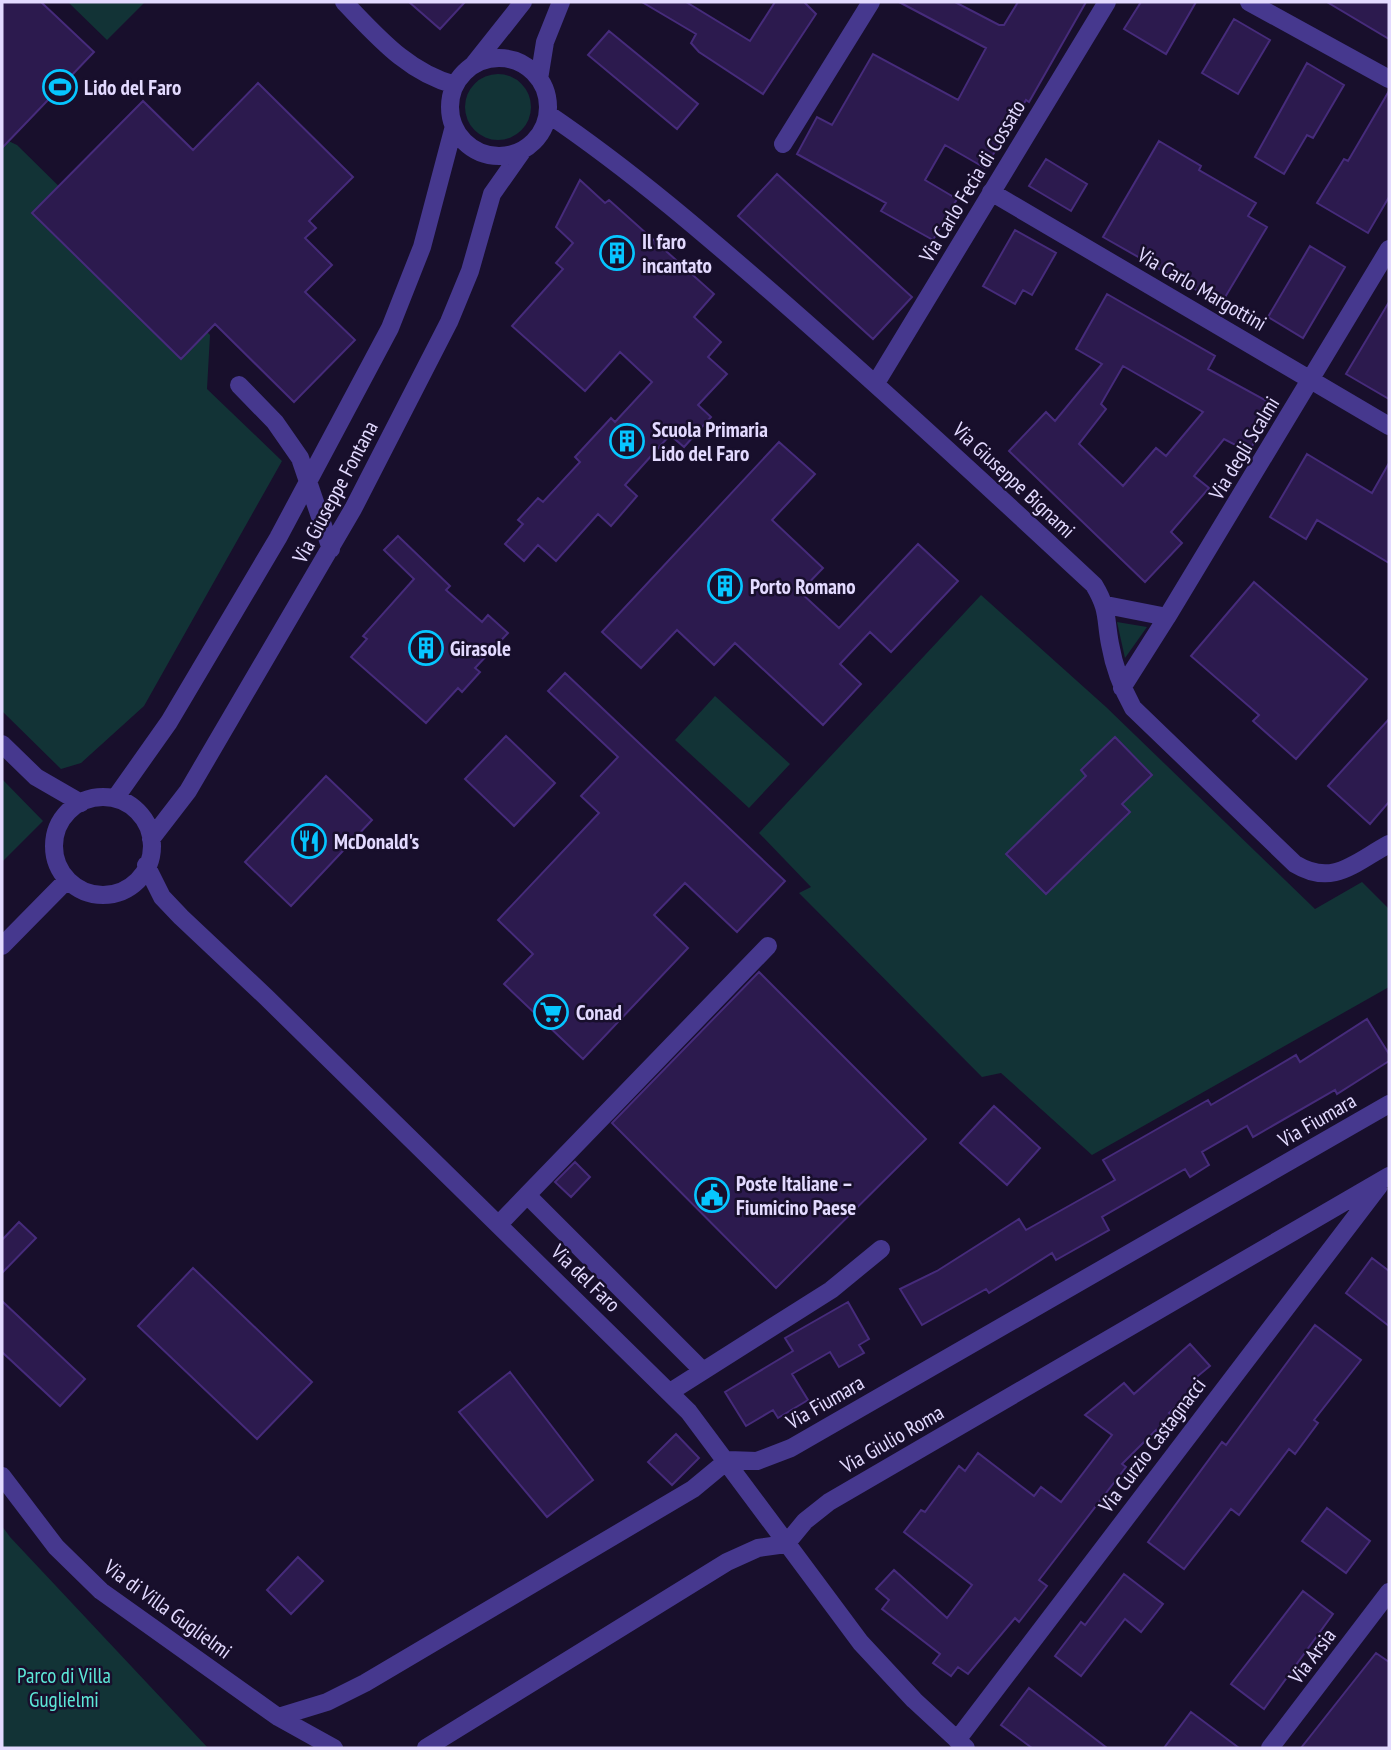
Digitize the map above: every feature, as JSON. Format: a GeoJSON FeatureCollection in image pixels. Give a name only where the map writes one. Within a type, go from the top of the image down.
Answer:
{"type":"FeatureCollection","features":[{"type":"Feature","properties":{"kind":"street"},"geometry":{"type":"LineString","coordinates":[[344,2],[409,65],[455,85]]}},
{"type":"Feature","properties":{"kind":"street"},"geometry":{"type":"LineString","coordinates":[[471,67],[500,58],[515,61],[539,79],[545,89],[548,114],[544,128],[523,150],[508,156],[491,156],[475,151],[463,140],[454,126],[450,99],[455,85],[471,67],[501,34],[523,2]]}},
{"type":"Feature","properties":{"kind":"street"},"geometry":{"type":"LineString","coordinates":[[539,79],[545,42],[561,2]]}},
{"type":"Feature","properties":{"kind":"street"},"geometry":{"type":"LineString","coordinates":[[783,144],[871,2]]}},
{"type":"Feature","properties":{"kind":"street","name":"Via Carlo Fecia di Cossato"},"geometry":{"type":"LineString","coordinates":[[876,383],[1107,2]]}},
{"type":"Feature","properties":{"kind":"street"},"geometry":{"type":"LineString","coordinates":[[1249,2],[1389,79]]}},
{"type":"Feature","properties":{"kind":"street","name":"Via Giuseppe Bignami"},"geometry":{"type":"LineString","coordinates":[[548,114],[654,190],[876,383],[1094,585],[1106,605]]}},
{"type":"Feature","properties":{"kind":"street","name":"Via Giuseppe Fontana"},"geometry":{"type":"LineString","coordinates":[[117,797],[169,722],[310,482],[390,328],[411,282],[454,126]]}},
{"type":"Feature","properties":{"kind":"street","name":"Via Giuseppe Fontana"},"geometry":{"type":"LineString","coordinates":[[151,839],[188,791],[331,549],[449,322],[470,271],[492,194],[523,150]]}},
{"type":"Feature","properties":{"kind":"street","name":"Via Carlo Margottini"},"geometry":{"type":"LineString","coordinates":[[991,192],[1389,426]]}},
{"type":"Feature","properties":{"kind":"street","name":"Via degli Scalmi"},"geometry":{"type":"LineString","coordinates":[[1122,688],[1389,250]]}},
{"type":"Feature","properties":{"kind":"street"},"geometry":{"type":"LineString","coordinates":[[239,385],[285,434],[300,458],[331,549]]}},
{"type":"Feature","properties":{"kind":"street"},"geometry":{"type":"LineString","coordinates":[[1167,617],[1106,605],[1110,644],[1122,688],[1133,708],[1295,864],[1311,874],[1331,876],[1389,844]]}},
{"type":"Feature","properties":{"kind":"street"},"geometry":{"type":"LineString","coordinates":[[2,744],[36,777],[81,803]]}},
{"type":"Feature","properties":{"kind":"street"},"geometry":{"type":"LineString","coordinates":[[98,796],[117,797],[143,818],[151,839],[146,865],[127,888],[110,895],[88,894],[67,880],[55,856],[55,838],[61,822],[81,803],[98,796]]}},
{"type":"Feature","properties":{"kind":"street","name":"Via del Faro"},"geometry":{"type":"LineString","coordinates":[[146,865],[156,887],[171,907],[670,1392],[728,1460],[786,1544],[861,1643],[914,1700],[961,1744]]}},
{"type":"Feature","properties":{"kind":"street"},"geometry":{"type":"LineString","coordinates":[[2,946],[67,880]]}},
{"type":"Feature","properties":{"kind":"street"},"geometry":{"type":"LineString","coordinates":[[499,1224],[768,946]]}},
{"type":"Feature","properties":{"kind":"street","name":"Via Fiumara"},"geometry":{"type":"LineString","coordinates":[[728,1460],[757,1461],[791,1448],[1389,1104]]}},
{"type":"Feature","properties":{"kind":"street","name":"Via Giulio Roma"},"geometry":{"type":"LineString","coordinates":[[786,1544],[805,1521],[829,1502],[1387,1177]]}},
{"type":"Feature","properties":{"kind":"street","name":"Via Curzio Castagnacci"},"geometry":{"type":"LineString","coordinates":[[961,1744],[1387,1177]]}},
{"type":"Feature","properties":{"kind":"street"},"geometry":{"type":"LineString","coordinates":[[527,1195],[703,1371]]}},
{"type":"Feature","properties":{"kind":"street"},"geometry":{"type":"LineString","coordinates":[[670,1392],[831,1290],[881,1249]]}},
{"type":"Feature","properties":{"kind":"street"},"geometry":{"type":"LineString","coordinates":[[278,1717],[327,1702],[365,1683],[699,1486],[728,1460]]}},
{"type":"Feature","properties":{"kind":"street","name":"Via di Villa Guglielmi"},"geometry":{"type":"LineString","coordinates":[[2,1476],[56,1547],[102,1591],[278,1717],[334,1748]]}},
{"type":"Feature","properties":{"kind":"street"},"geometry":{"type":"LineString","coordinates":[[426,1748],[727,1562],[758,1548],[786,1544]]}},
{"type":"Feature","properties":{"kind":"street","name":"Via Arsia"},"geometry":{"type":"LineString","coordinates":[[1270,1748],[1389,1592]]}},
{"type":"Feature","properties":{"kind":"green space"},"geometry":{"type":"Polygon","coordinates":[[[68,2],[145,2],[107,40],[68,2]]]}},
{"type":"Feature","properties":{"kind":"green space"},"geometry":{"type":"Polygon","coordinates":[[[491,74],[505,74],[517,79],[526,88],[531,107],[529,120],[522,131],[505,140],[491,140],[479,135],[470,126],[465,114],[465,100],[470,88],[479,79],[491,74]]]}},
{"type":"Feature","properties":{"kind":"green space"},"geometry":{"type":"Polygon","coordinates":[[[2,138],[17,145],[210,335],[207,389],[282,461],[144,706],[81,763],[61,769],[2,711],[2,138]]]}},
{"type":"Feature","properties":{"kind":"green space"},"geometry":{"type":"Polygon","coordinates":[[[981,595],[1106,707],[1315,909],[1362,882],[1389,909],[1389,987],[1092,1155],[1001,1073],[982,1077],[799,893],[811,887],[759,833],[981,595]]]}},
{"type":"Feature","properties":{"kind":"green space"},"geometry":{"type":"Polygon","coordinates":[[[1117,622],[1147,627],[1125,658],[1117,622]]]}},
{"type":"Feature","properties":{"kind":"green space"},"geometry":{"type":"Polygon","coordinates":[[[715,696],[790,764],[749,808],[675,740],[715,696]]]}},
{"type":"Feature","properties":{"kind":"green space"},"geometry":{"type":"Polygon","coordinates":[[[2,779],[43,821],[2,862],[2,779]]]}},
{"type":"Feature","properties":{"kind":"green space","name":"Parco di Villa Guglielmi"},"geometry":{"type":"Polygon","coordinates":[[[2,1526],[10,1537],[208,1748],[2,1748],[2,1526]]]}},
{"type":"Feature","properties":{"kind":"building"},"geometry":{"type":"Polygon","coordinates":[[[2,2],[41,2],[94,52],[2,148],[2,2]]]}},
{"type":"Feature","properties":{"kind":"building"},"geometry":{"type":"Polygon","coordinates":[[[409,2],[465,2],[440,29],[409,2]]]}},
{"type":"Feature","properties":{"kind":"building"},"geometry":{"type":"Polygon","coordinates":[[[642,2],[686,2],[750,41],[775,2],[804,2],[816,14],[763,94],[699,52],[691,43],[696,34],[642,2]]]}},
{"type":"Feature","properties":{"kind":"building"},"geometry":{"type":"Polygon","coordinates":[[[899,2],[955,2],[999,25],[1004,25],[1018,2],[1086,2],[1029,102],[1026,100],[985,168],[945,145],[925,180],[957,199],[933,240],[881,211],[886,203],[797,154],[817,117],[832,125],[873,54],[958,100],[986,48],[899,2]]]}},
{"type":"Feature","properties":{"kind":"building"},"geometry":{"type":"Polygon","coordinates":[[[1141,2],[1196,2],[1166,54],[1124,29],[1141,2]]]}},
{"type":"Feature","properties":{"kind":"building"},"geometry":{"type":"Polygon","coordinates":[[[1327,2],[1389,2],[1389,39],[1327,2]]]}},
{"type":"Feature","properties":{"kind":"building"},"geometry":{"type":"Polygon","coordinates":[[[1234,19],[1270,40],[1238,94],[1202,73],[1234,19]]]}},
{"type":"Feature","properties":{"kind":"building"},"geometry":{"type":"Polygon","coordinates":[[[609,31],[698,104],[677,129],[588,55],[609,31]]]}},
{"type":"Feature","properties":{"kind":"building"},"geometry":{"type":"Polygon","coordinates":[[[1307,63],[1344,85],[1313,138],[1307,135],[1284,174],[1255,157],[1307,63]]]}},
{"type":"Feature","properties":{"kind":"building"},"geometry":{"type":"Polygon","coordinates":[[[258,83],[353,177],[309,221],[316,228],[305,238],[332,265],[305,292],[355,340],[294,402],[215,324],[181,359],[32,213],[143,101],[193,150],[258,83]]]}},
{"type":"Feature","properties":{"kind":"building"},"geometry":{"type":"Polygon","coordinates":[[[1389,91],[1389,197],[1368,233],[1317,203],[1344,159],[1348,161],[1389,91]]]}},
{"type":"Feature","properties":{"kind":"building"},"geometry":{"type":"Polygon","coordinates":[[[1159,141],[1201,166],[1199,170],[1256,203],[1248,216],[1267,227],[1221,304],[1103,237],[1159,141]]]}},
{"type":"Feature","properties":{"kind":"building"},"geometry":{"type":"Polygon","coordinates":[[[1046,159],[1087,184],[1071,211],[1029,186],[1046,159]]]}},
{"type":"Feature","properties":{"kind":"building"},"geometry":{"type":"Polygon","coordinates":[[[777,174],[912,297],[873,339],[738,216],[777,174]]]}},
{"type":"Feature","properties":{"kind":"building"},"geometry":{"type":"Polygon","coordinates":[[[580,180],[605,203],[609,200],[714,294],[694,317],[721,342],[708,357],[727,374],[698,405],[711,417],[684,447],[670,435],[625,485],[637,496],[611,526],[598,514],[556,561],[538,545],[524,561],[505,544],[523,524],[518,520],[538,498],[543,502],[580,462],[575,457],[611,418],[615,422],[652,382],[620,352],[585,391],[512,326],[563,269],[556,263],[573,243],[556,227],[580,180]]]}},
{"type":"Feature","properties":{"kind":"building"},"geometry":{"type":"Polygon","coordinates":[[[1015,230],[1056,253],[1032,295],[1023,290],[1015,304],[983,286],[1015,230]]]}},
{"type":"Feature","properties":{"kind":"building"},"geometry":{"type":"Polygon","coordinates":[[[1310,246],[1345,267],[1303,338],[1268,317],[1310,246]]]}},
{"type":"Feature","properties":{"kind":"building"},"geometry":{"type":"Polygon","coordinates":[[[1107,294],[1215,356],[1208,369],[1274,405],[1249,452],[1224,439],[1194,476],[1209,488],[1171,532],[1182,543],[1145,582],[1009,451],[1046,412],[1055,421],[1102,364],[1076,349],[1107,294]],[[1123,366],[1101,404],[1106,409],[1079,444],[1123,486],[1156,448],[1166,456],[1203,412],[1123,366]]]}},
{"type":"Feature","properties":{"kind":"building"},"geometry":{"type":"Polygon","coordinates":[[[1389,302],[1389,399],[1346,374],[1389,302]]]}},
{"type":"Feature","properties":{"kind":"building","name":"Porto Romano"},"geometry":{"type":"Polygon","coordinates":[[[779,442],[815,474],[772,520],[823,568],[800,592],[839,628],[918,544],[958,581],[891,652],[870,632],[840,664],[861,684],[823,725],[735,643],[714,665],[677,630],[641,668],[602,632],[779,442]]]}},
{"type":"Feature","properties":{"kind":"building"},"geometry":{"type":"Polygon","coordinates":[[[1307,454],[1372,493],[1389,463],[1389,563],[1317,520],[1306,539],[1270,517],[1307,454]]]}},
{"type":"Feature","properties":{"kind":"building","name":"Girasole"},"geometry":{"type":"Polygon","coordinates":[[[398,536],[450,586],[446,590],[482,622],[488,615],[508,633],[475,668],[480,672],[462,692],[458,688],[426,723],[351,657],[367,639],[363,636],[414,579],[384,550],[398,536]]]}},
{"type":"Feature","properties":{"kind":"building"},"geometry":{"type":"Polygon","coordinates":[[[1254,582],[1367,679],[1296,759],[1253,721],[1259,715],[1191,656],[1254,582]]]}},
{"type":"Feature","properties":{"kind":"building"},"geometry":{"type":"Polygon","coordinates":[[[565,673],[785,881],[737,932],[685,883],[654,915],[688,948],[583,1059],[504,984],[533,954],[498,920],[599,813],[581,796],[618,757],[548,691],[565,673]]]}},
{"type":"Feature","properties":{"kind":"building"},"geometry":{"type":"Polygon","coordinates":[[[1389,719],[1389,802],[1370,824],[1328,786],[1389,719]]]}},
{"type":"Feature","properties":{"kind":"building"},"geometry":{"type":"Polygon","coordinates":[[[506,736],[555,783],[514,826],[465,779],[506,736]]]}},
{"type":"Feature","properties":{"kind":"building"},"geometry":{"type":"Polygon","coordinates":[[[1115,737],[1152,775],[1122,804],[1130,812],[1046,894],[1006,854],[1086,776],[1081,770],[1115,737]]]}},
{"type":"Feature","properties":{"kind":"building","name":"McDonald's"},"geometry":{"type":"Polygon","coordinates":[[[326,776],[372,820],[291,906],[245,862],[326,776]]]}},
{"type":"Feature","properties":{"kind":"building"},"geometry":{"type":"Polygon","coordinates":[[[759,972],[926,1139],[776,1288],[612,1123],[759,972]]]}},
{"type":"Feature","properties":{"kind":"building"},"geometry":{"type":"Polygon","coordinates":[[[1367,1019],[1389,1054],[1389,1061],[1337,1094],[1335,1090],[1253,1137],[1247,1126],[1202,1152],[1209,1165],[1190,1177],[1185,1169],[1102,1217],[1109,1230],[1056,1260],[1052,1253],[989,1293],[986,1289],[922,1325],[900,1289],[937,1271],[1019,1219],[1026,1230],[1115,1180],[1103,1160],[1208,1100],[1211,1105],[1296,1055],[1300,1062],[1367,1019]]]}},
{"type":"Feature","properties":{"kind":"building"},"geometry":{"type":"Polygon","coordinates":[[[994,1106],[1040,1148],[1007,1185],[960,1143],[994,1106]]]}},
{"type":"Feature","properties":{"kind":"building"},"geometry":{"type":"Polygon","coordinates":[[[575,1162],[590,1177],[571,1197],[555,1182],[575,1162]]]}},
{"type":"Feature","properties":{"kind":"building"},"geometry":{"type":"Polygon","coordinates":[[[19,1222],[36,1238],[2,1273],[2,1240],[19,1222]]]}},
{"type":"Feature","properties":{"kind":"building"},"geometry":{"type":"Polygon","coordinates":[[[1372,1258],[1389,1271],[1389,1326],[1346,1293],[1372,1258]]]}},
{"type":"Feature","properties":{"kind":"building"},"geometry":{"type":"Polygon","coordinates":[[[193,1268],[312,1382],[257,1439],[138,1326],[193,1268]]]}},
{"type":"Feature","properties":{"kind":"building"},"geometry":{"type":"Polygon","coordinates":[[[2,1301],[85,1379],[60,1406],[2,1352],[2,1301]]]}},
{"type":"Feature","properties":{"kind":"building"},"geometry":{"type":"Polygon","coordinates":[[[848,1302],[869,1339],[859,1345],[864,1353],[839,1367],[830,1352],[792,1374],[808,1400],[778,1418],[773,1410],[746,1426],[725,1392],[793,1351],[785,1338],[848,1302]]]}},
{"type":"Feature","properties":{"kind":"building"},"geometry":{"type":"Polygon","coordinates":[[[1315,1325],[1361,1360],[1314,1420],[1318,1423],[1295,1454],[1289,1449],[1239,1515],[1231,1509],[1184,1569],[1148,1542],[1222,1442],[1226,1445],[1315,1325]]]}},
{"type":"Feature","properties":{"kind":"building"},"geometry":{"type":"Polygon","coordinates":[[[1190,1344],[1210,1366],[1193,1380],[1198,1385],[1169,1413],[1177,1420],[1160,1435],[1156,1430],[1122,1464],[1126,1467],[1039,1580],[1047,1586],[1019,1622],[1015,1618],[968,1674],[958,1667],[951,1676],[933,1663],[940,1654],[882,1609],[889,1600],[876,1589],[894,1570],[947,1618],[972,1585],[904,1532],[921,1510],[925,1512],[959,1466],[965,1471],[978,1453],[1034,1496],[1041,1487],[1061,1502],[1112,1435],[1085,1415],[1124,1383],[1134,1394],[1190,1344]]]}},
{"type":"Feature","properties":{"kind":"building"},"geometry":{"type":"Polygon","coordinates":[[[510,1372],[593,1480],[547,1517],[459,1412],[510,1372]]]}},
{"type":"Feature","properties":{"kind":"building"},"geometry":{"type":"Polygon","coordinates":[[[676,1434],[699,1458],[672,1485],[648,1462],[676,1434]]]}},
{"type":"Feature","properties":{"kind":"building"},"geometry":{"type":"Polygon","coordinates":[[[1327,1508],[1370,1541],[1346,1573],[1302,1541],[1327,1508]]]}},
{"type":"Feature","properties":{"kind":"building"},"geometry":{"type":"Polygon","coordinates":[[[298,1557],[323,1581],[291,1614],[267,1590],[298,1557]]]}},
{"type":"Feature","properties":{"kind":"building"},"geometry":{"type":"Polygon","coordinates":[[[1124,1574],[1163,1604],[1141,1632],[1125,1619],[1081,1676],[1055,1656],[1081,1622],[1085,1625],[1124,1574]]]}},
{"type":"Feature","properties":{"kind":"building"},"geometry":{"type":"Polygon","coordinates":[[[1303,1591],[1333,1614],[1264,1709],[1231,1684],[1303,1591]]]}},
{"type":"Feature","properties":{"kind":"building"},"geometry":{"type":"Polygon","coordinates":[[[1376,1653],[1389,1662],[1389,1748],[1301,1748],[1376,1653]]]}},
{"type":"Feature","properties":{"kind":"building"},"geometry":{"type":"Polygon","coordinates":[[[1029,1688],[1107,1748],[1032,1748],[1001,1725],[1029,1688]]]}},
{"type":"Feature","properties":{"kind":"building"},"geometry":{"type":"Polygon","coordinates":[[[1191,1712],[1239,1748],[1164,1748],[1191,1712]]]}},
{"type":"Feature","properties":{"kind":"place","name":"Lido del Faro"},"geometry":{"type":"Point","coordinates":[60,87]}},
{"type":"Feature","properties":{"kind":"place","name":"Il faro incantato"},"geometry":{"type":"Point","coordinates":[617,253]}},
{"type":"Feature","properties":{"kind":"place","name":"Scuola Primaria Lido del Faro"},"geometry":{"type":"Point","coordinates":[627,441]}},
{"type":"Feature","properties":{"kind":"place","name":"Porto Romano"},"geometry":{"type":"Point","coordinates":[725,586]}},
{"type":"Feature","properties":{"kind":"place","name":"Girasole"},"geometry":{"type":"Point","coordinates":[426,648]}},
{"type":"Feature","properties":{"kind":"place","name":"McDonald's"},"geometry":{"type":"Point","coordinates":[309,841]}},
{"type":"Feature","properties":{"kind":"place","name":"Conad"},"geometry":{"type":"Point","coordinates":[551,1012]}},
{"type":"Feature","properties":{"kind":"place","name":"Poste Italiane – Fiumicino Paese"},"geometry":{"type":"Point","coordinates":[712,1195]}}]}
